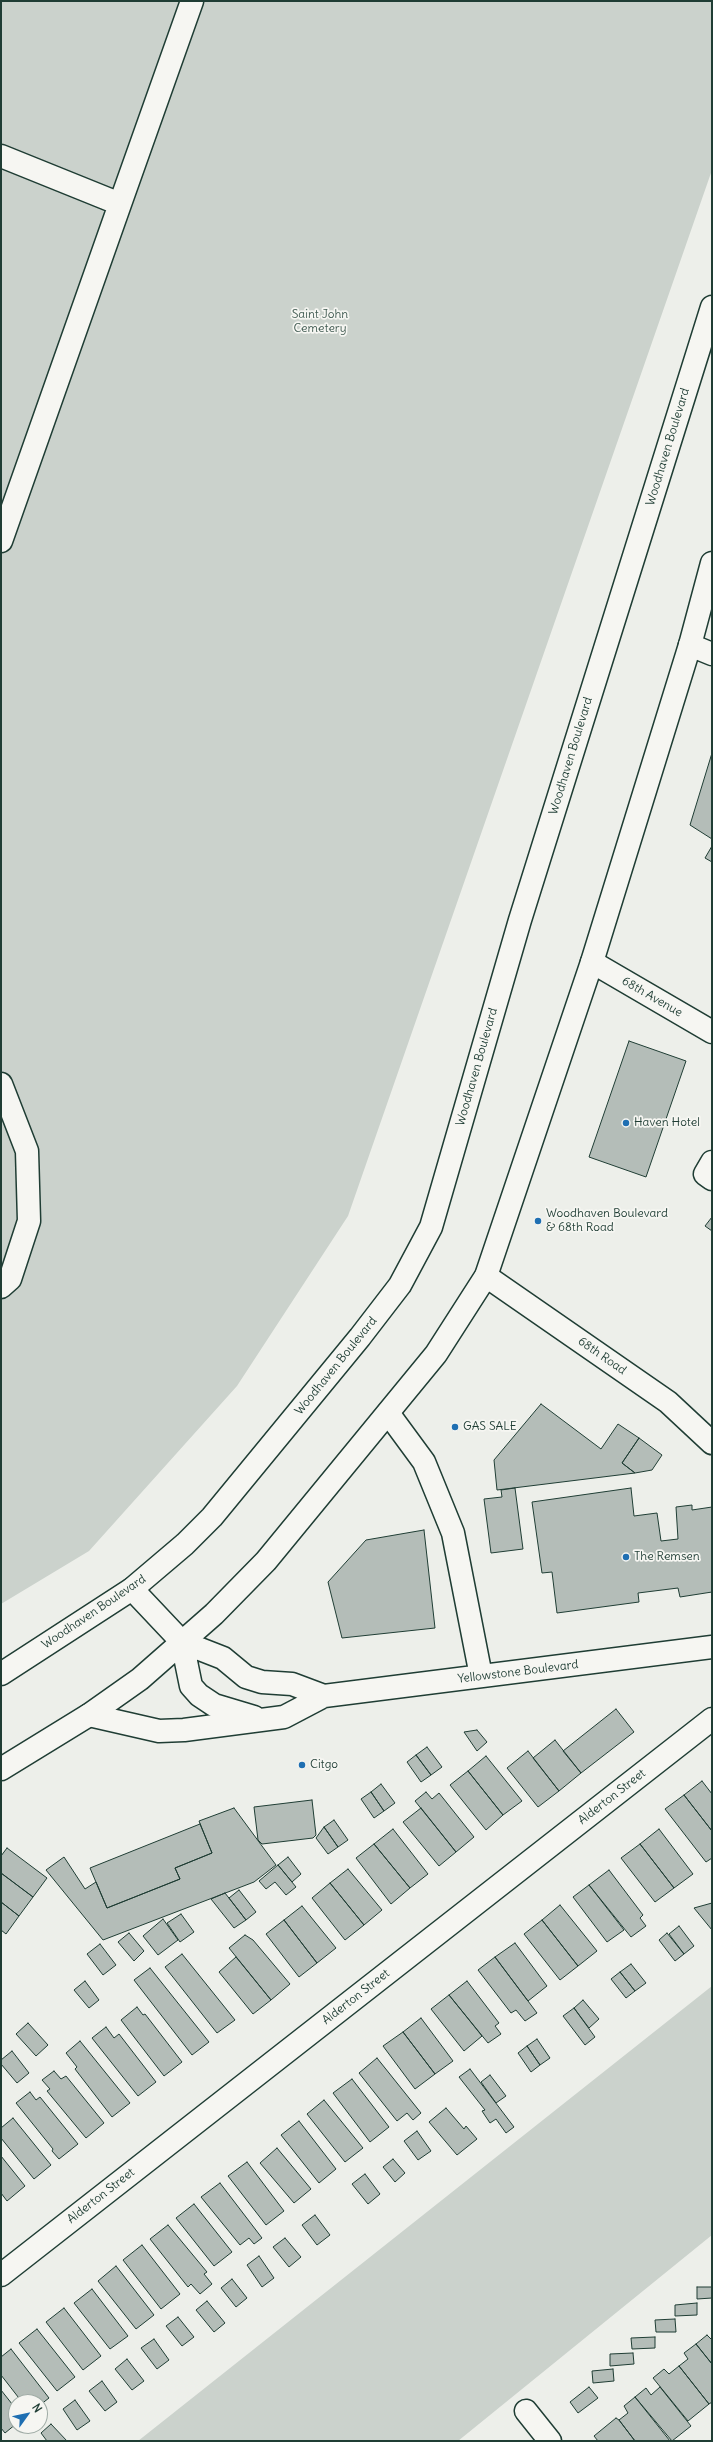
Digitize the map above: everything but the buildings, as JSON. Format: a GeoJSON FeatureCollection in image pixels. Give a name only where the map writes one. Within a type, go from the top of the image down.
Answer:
{"type":"FeatureCollection","features":[{"type":"Feature","properties":{"kind":"main road"},"geometry":{"type":"LineString","coordinates":[[1,541],[192,1]]}},
{"type":"Feature","properties":{"kind":"main road"},"geometry":{"type":"LineString","coordinates":[[1,156],[120,204]]}},
{"type":"Feature","properties":{"kind":"main road","name":"Woodhaven Boulevard"},"geometry":{"type":"LineString","coordinates":[[1,1674],[132,1590],[185,1544],[227,1499],[360,1337],[400,1285],[431,1227],[523,912],[712,306]]}},
{"type":"Feature","properties":{"kind":"main road"},"geometry":{"type":"LineString","coordinates":[[1,1769],[89,1715],[140,1678],[214,1614],[266,1561],[436,1354],[486,1276],[592,962],[690,645],[712,563]]}},
{"type":"Feature","properties":{"kind":"main road"},"geometry":{"type":"LineString","coordinates":[[690,645],[712,654]]}},
{"type":"Feature","properties":{"kind":"main road","name":"68th Avenue"},"geometry":{"type":"LineString","coordinates":[[592,962],[712,1032]]}},
{"type":"Feature","properties":{"kind":"main road"},"geometry":{"type":"LineString","coordinates":[[1,1084],[27,1151],[29,1221],[10,1279],[1,1287]]}},
{"type":"Feature","properties":{"kind":"main road"},"geometry":{"type":"LineString","coordinates":[[712,1162],[705,1174],[712,1179]]}},
{"type":"Feature","properties":{"kind":"main road","name":"68th Road"},"geometry":{"type":"LineString","coordinates":[[486,1276],[668,1402],[712,1443]]}},
{"type":"Feature","properties":{"kind":"main road"},"geometry":{"type":"LineString","coordinates":[[388,1413],[424,1462],[453,1534],[481,1676]]}},
{"type":"Feature","properties":{"kind":"main road","name":"Yellowstone Boulevard"},"geometry":{"type":"LineString","coordinates":[[132,1590],[182,1642],[223,1658],[246,1677],[262,1682],[292,1684],[324,1696]]}},
{"type":"Feature","properties":{"kind":"main road","name":"Yellowstone Boulevard"},"geometry":{"type":"LineString","coordinates":[[182,1642],[190,1686],[199,1695],[214,1705],[265,1720]]}},
{"type":"Feature","properties":{"kind":"main road","name":"Yellowstone Boulevard"},"geometry":{"type":"LineString","coordinates":[[89,1715],[159,1731],[184,1730],[284,1717],[324,1696],[712,1647]]}},
{"type":"Feature","properties":{"kind":"main road","name":"Alderton Street"},"geometry":{"type":"LineString","coordinates":[[1,2275],[712,1719]]}},
{"type":"Feature","properties":{"kind":"main road"},"geometry":{"type":"LineString","coordinates":[[526,2411],[550,2441]]}},
{"type":"Feature","properties":{"kind":"green space","name":"Saint John Cemetery"},"geometry":{"type":"Polygon","coordinates":[[[1,1],[712,1],[712,170],[348,1216],[237,1386],[89,1551],[1,1604],[1,1]]]}},
{"type":"Feature","properties":{"kind":"green space"},"geometry":{"type":"Polygon","coordinates":[[[712,1986],[712,2235],[458,2441],[138,2441],[712,1986]]]}},
{"type":"Feature","properties":{"kind":"place","name":"Haven Hotel"},"geometry":{"type":"Point","coordinates":[626,1123]}},
{"type":"Feature","properties":{"kind":"place","name":"Woodhaven Boulevard & 68th Road"},"geometry":{"type":"Point","coordinates":[538,1221]}},
{"type":"Feature","properties":{"kind":"place","name":"GAS SALE"},"geometry":{"type":"Point","coordinates":[455,1427]}},
{"type":"Feature","properties":{"kind":"place","name":"The Remsen"},"geometry":{"type":"Point","coordinates":[626,1557]}},
{"type":"Feature","properties":{"kind":"place","name":"Citgo"},"geometry":{"type":"Point","coordinates":[302,1765]}}]}
